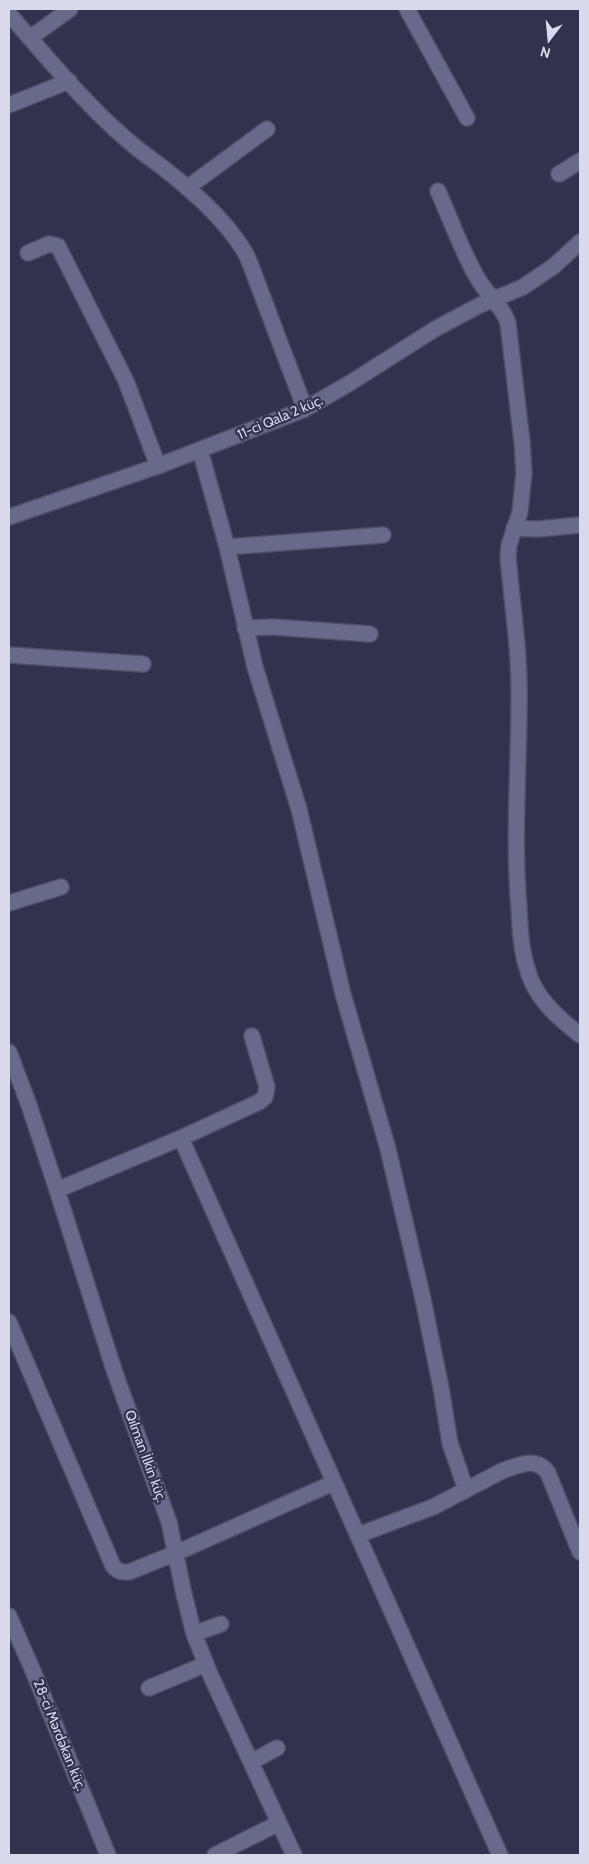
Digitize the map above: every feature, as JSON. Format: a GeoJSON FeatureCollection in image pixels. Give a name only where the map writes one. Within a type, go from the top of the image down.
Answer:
{"type":"FeatureCollection","features":[{"type":"Feature","properties":{"kind":"street"},"geometry":{"type":"LineString","coordinates":[[30,38],[70,9]]}},
{"type":"Feature","properties":{"kind":"street"},"geometry":{"type":"LineString","coordinates":[[407,9],[467,118]]}},
{"type":"Feature","properties":{"kind":"street"},"geometry":{"type":"LineString","coordinates":[[9,14],[69,81],[126,140],[187,188],[234,235],[248,258],[305,408]]}},
{"type":"Feature","properties":{"kind":"street"},"geometry":{"type":"LineString","coordinates":[[9,105],[69,81]]}},
{"type":"Feature","properties":{"kind":"street"},"geometry":{"type":"LineString","coordinates":[[187,188],[266,129]]}},
{"type":"Feature","properties":{"kind":"street"},"geometry":{"type":"LineString","coordinates":[[559,174],[580,161]]}},
{"type":"Feature","properties":{"kind":"street"},"geometry":{"type":"LineString","coordinates":[[438,191],[476,277],[486,292],[503,309],[508,322],[522,442],[523,493],[520,512],[509,545],[508,557],[519,699],[516,864],[523,947],[529,974],[540,994],[560,1019],[580,1035]]}},
{"type":"Feature","properties":{"kind":"street","name":"11-ci Qala 2 küç."},"geometry":{"type":"LineString","coordinates":[[9,517],[158,466],[305,408],[350,383],[434,329],[467,311],[510,294],[541,276],[580,242]]}},
{"type":"Feature","properties":{"kind":"street"},"geometry":{"type":"LineString","coordinates":[[28,253],[49,244],[58,246],[64,255],[126,381],[158,466]]}},
{"type":"Feature","properties":{"kind":"street"},"geometry":{"type":"LineString","coordinates":[[200,450],[228,547],[255,667],[299,809],[343,994],[388,1149],[423,1299],[450,1443],[466,1490]]}},
{"type":"Feature","properties":{"kind":"street"},"geometry":{"type":"LineString","coordinates":[[514,528],[580,525]]}},
{"type":"Feature","properties":{"kind":"street"},"geometry":{"type":"LineString","coordinates":[[228,547],[383,535]]}},
{"type":"Feature","properties":{"kind":"street"},"geometry":{"type":"LineString","coordinates":[[245,628],[273,627],[370,634]]}},
{"type":"Feature","properties":{"kind":"street"},"geometry":{"type":"LineString","coordinates":[[9,655],[143,664]]}},
{"type":"Feature","properties":{"kind":"street"},"geometry":{"type":"LineString","coordinates":[[9,903],[61,887]]}},
{"type":"Feature","properties":{"kind":"street"},"geometry":{"type":"LineString","coordinates":[[57,1190],[181,1138],[265,1097],[267,1087],[252,1036]]}},
{"type":"Feature","properties":{"kind":"street","name":"Qılman İlkin küç."},"geometry":{"type":"LineString","coordinates":[[9,1052],[29,1105],[114,1370],[169,1522],[194,1634],[294,1855]]}},
{"type":"Feature","properties":{"kind":"street"},"geometry":{"type":"LineString","coordinates":[[181,1138],[500,1855]]}},
{"type":"Feature","properties":{"kind":"street"},"geometry":{"type":"LineString","coordinates":[[9,1322],[116,1570],[129,1572],[333,1483]]}},
{"type":"Feature","properties":{"kind":"street"},"geometry":{"type":"LineString","coordinates":[[358,1535],[433,1506],[466,1490],[481,1480],[514,1467],[538,1463],[548,1473],[580,1552]]}},
{"type":"Feature","properties":{"kind":"street","name":"28-ci Mərdəkan küç."},"geometry":{"type":"LineString","coordinates":[[9,1616],[108,1855]]}},
{"type":"Feature","properties":{"kind":"street"},"geometry":{"type":"LineString","coordinates":[[194,1634],[221,1624]]}},
{"type":"Feature","properties":{"kind":"street"},"geometry":{"type":"LineString","coordinates":[[150,1688],[206,1664]]}},
{"type":"Feature","properties":{"kind":"street"},"geometry":{"type":"LineString","coordinates":[[251,1762],[278,1748]]}},
{"type":"Feature","properties":{"kind":"street"},"geometry":{"type":"LineString","coordinates":[[215,1855],[279,1823]]}}]}
